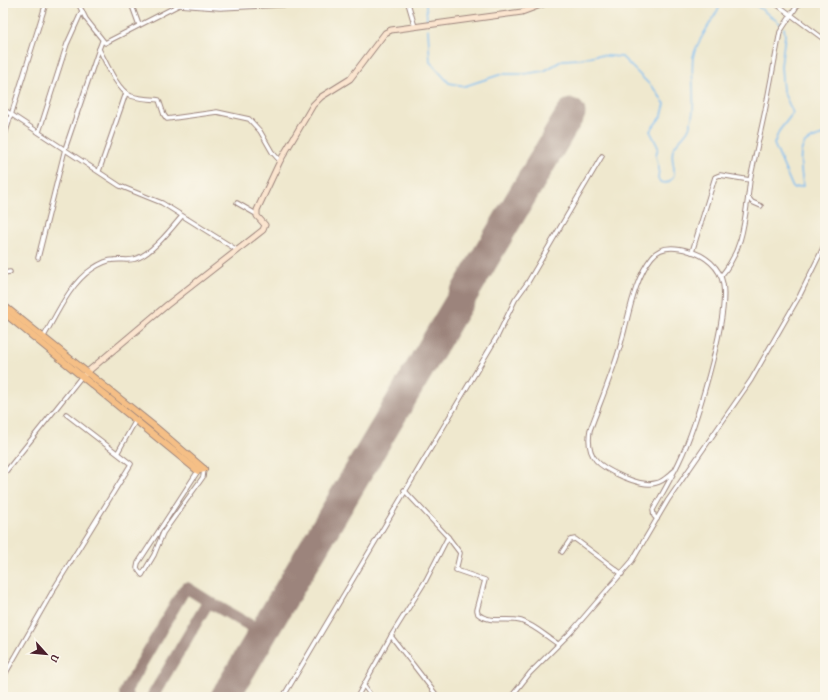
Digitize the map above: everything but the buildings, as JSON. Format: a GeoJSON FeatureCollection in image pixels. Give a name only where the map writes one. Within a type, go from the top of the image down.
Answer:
{"type":"FeatureCollection","features":[{"type":"Feature","properties":{"kind":"highway"},"geometry":{"type":"LineString","coordinates":[[3,305],[41,340]]}},
{"type":"Feature","properties":{"kind":"highway"},"geometry":{"type":"LineString","coordinates":[[3,312],[84,374],[201,470]]}},
{"type":"Feature","properties":{"kind":"highway"},"geometry":{"type":"LineString","coordinates":[[114,398],[136,420],[201,470]]}},
{"type":"Feature","properties":{"kind":"street"},"geometry":{"type":"LineString","coordinates":[[3,141],[46,3]]}},
{"type":"Feature","properties":{"kind":"street"},"geometry":{"type":"LineString","coordinates":[[78,3],[102,41],[107,43],[179,5],[227,8],[323,3]]}},
{"type":"Feature","properties":{"kind":"street"},"geometry":{"type":"LineString","coordinates":[[131,3],[139,25]]}},
{"type":"Feature","properties":{"kind":"street"},"geometry":{"type":"LineString","coordinates":[[408,3],[415,27]]}},
{"type":"Feature","properties":{"kind":"street"},"geometry":{"type":"LineString","coordinates":[[256,214],[258,206],[280,161],[313,105],[321,97],[350,79],[385,33],[391,30],[522,12],[546,3]]}},
{"type":"Feature","properties":{"kind":"street"},"geometry":{"type":"LineString","coordinates":[[775,3],[825,40]]}},
{"type":"Feature","properties":{"kind":"street"},"geometry":{"type":"LineString","coordinates":[[721,276],[732,263],[741,240],[750,180],[766,112],[780,32],[799,3]]}},
{"type":"Feature","properties":{"kind":"street"},"geometry":{"type":"LineString","coordinates":[[39,132],[67,44],[82,11]]}},
{"type":"Feature","properties":{"kind":"street"},"geometry":{"type":"LineString","coordinates":[[38,258],[65,149],[102,41]]}},
{"type":"Feature","properties":{"kind":"street"},"geometry":{"type":"LineString","coordinates":[[99,49],[109,69],[126,93],[135,97],[159,100],[164,115],[167,119],[217,112],[249,119],[256,126],[272,152],[280,161]]}},
{"type":"Feature","properties":{"kind":"street"},"geometry":{"type":"LineString","coordinates":[[100,171],[126,93]]}},
{"type":"Feature","properties":{"kind":"street"},"geometry":{"type":"LineString","coordinates":[[3,109],[100,171],[120,186],[162,203],[237,250]]}},
{"type":"Feature","properties":{"kind":"street"},"geometry":{"type":"LineString","coordinates":[[283,697],[404,490],[498,335],[515,300],[528,282],[602,156]]}},
{"type":"Feature","properties":{"kind":"street"},"geometry":{"type":"LineString","coordinates":[[692,252],[715,177],[720,174],[750,180]]}},
{"type":"Feature","properties":{"kind":"street"},"geometry":{"type":"LineString","coordinates":[[748,197],[752,202],[761,206]]}},
{"type":"Feature","properties":{"kind":"street"},"geometry":{"type":"LineString","coordinates":[[3,475],[84,374],[167,304],[265,227],[256,214],[237,203]]}},
{"type":"Feature","properties":{"kind":"street"},"geometry":{"type":"LineString","coordinates":[[41,340],[78,280],[92,269],[105,262],[113,260],[134,260],[142,257],[164,237],[182,216]]}},
{"type":"Feature","properties":{"kind":"street"},"geometry":{"type":"LineString","coordinates":[[511,697],[530,673],[572,631],[622,574],[657,519],[751,380],[800,295],[825,244]]}},
{"type":"Feature","properties":{"kind":"street"},"geometry":{"type":"LineString","coordinates":[[657,519],[654,516],[653,510],[674,471],[696,416],[722,319],[724,297],[721,276],[709,260],[679,248],[665,249],[654,255],[646,266],[638,284],[619,350],[589,435],[590,449],[599,465],[631,480],[645,484],[655,484],[674,471]]}},
{"type":"Feature","properties":{"kind":"street"},"geometry":{"type":"LineString","coordinates":[[3,273],[10,272]]}},
{"type":"Feature","properties":{"kind":"street"},"geometry":{"type":"LineString","coordinates":[[3,678],[55,587],[130,465],[130,463],[118,452],[66,414]]}},
{"type":"Feature","properties":{"kind":"street"},"geometry":{"type":"LineString","coordinates":[[118,452],[136,420]]}},
{"type":"Feature","properties":{"kind":"street"},"geometry":{"type":"LineString","coordinates":[[201,470],[203,477],[163,533],[154,555],[142,575],[136,568],[138,563],[201,470]]}},
{"type":"Feature","properties":{"kind":"street"},"geometry":{"type":"LineString","coordinates":[[404,490],[448,537],[460,553],[456,570],[485,580],[477,610],[478,614],[485,618],[520,621],[558,644]]}},
{"type":"Feature","properties":{"kind":"street"},"geometry":{"type":"LineString","coordinates":[[357,697],[391,636],[426,580],[448,537]]}},
{"type":"Feature","properties":{"kind":"street"},"geometry":{"type":"LineString","coordinates":[[562,552],[570,540],[575,539],[622,574]]}},
{"type":"Feature","properties":{"kind":"street"},"geometry":{"type":"LineString","coordinates":[[391,636],[438,697]]}},
{"type":"Feature","properties":{"kind":"street"},"geometry":{"type":"LineString","coordinates":[[364,686],[372,697]]}},
{"type":"Feature","properties":{"kind":"waterway"},"geometry":{"type":"LineString","coordinates":[[426,3],[427,22]]}},
{"type":"Feature","properties":{"kind":"waterway"},"geometry":{"type":"LineString","coordinates":[[428,29],[430,62],[449,83],[465,86],[502,74],[524,74],[544,71],[563,60],[580,59],[596,55],[622,57],[656,91],[665,104],[662,115],[650,131],[658,147],[656,156],[659,169],[658,178],[660,182],[666,183],[671,180],[674,173],[672,155],[673,150],[689,128],[692,119],[693,57],[704,32],[723,3]]}},
{"type":"Feature","properties":{"kind":"waterway"},"geometry":{"type":"LineString","coordinates":[[753,3],[781,24]]}},
{"type":"Feature","properties":{"kind":"waterway"},"geometry":{"type":"LineString","coordinates":[[784,28],[785,35],[781,66],[783,91],[793,113],[779,131],[774,144],[793,188],[803,186],[801,152],[805,143],[825,134]]}},
{"type":"Feature","properties":{"kind":"taxiway"},"geometry":{"type":"LineString","coordinates":[[128,697],[125,693],[127,688],[184,590],[187,588],[211,603],[207,604],[152,697]]}},
{"type":"Feature","properties":{"kind":"taxiway"},"geometry":{"type":"LineString","coordinates":[[211,603],[253,627],[257,634],[257,644]]}},
{"type":"Feature","properties":{"kind":"taxiway"},"geometry":{"type":"LineString","coordinates":[[253,627],[263,627],[270,621]]}},
{"type":"Feature","properties":{"kind":"runway"},"geometry":{"type":"LineString","coordinates":[[225,697],[571,113]]}}]}
